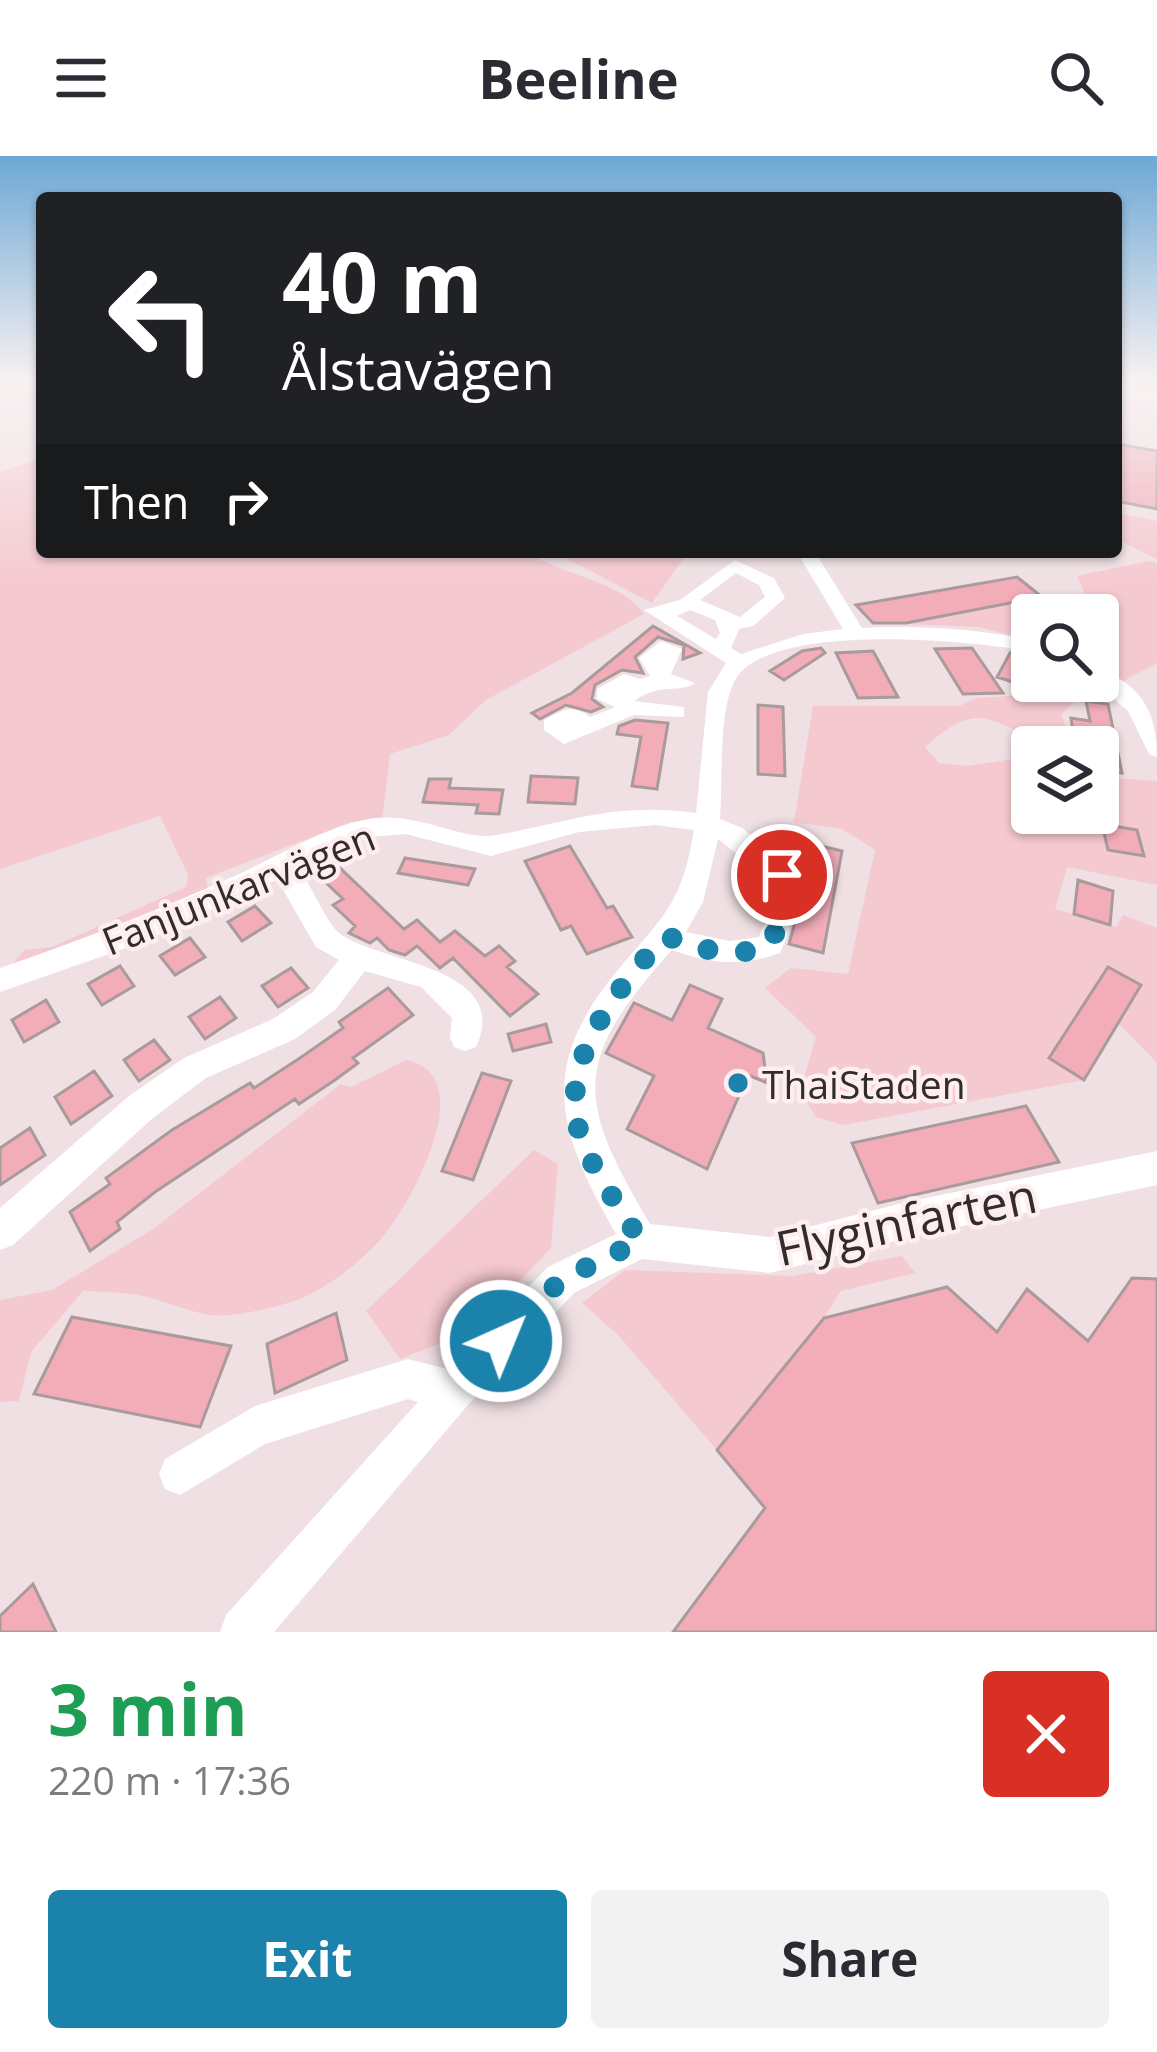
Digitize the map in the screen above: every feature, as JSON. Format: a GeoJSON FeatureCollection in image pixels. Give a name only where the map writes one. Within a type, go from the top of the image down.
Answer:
{"type":"FeatureCollection","features":[{"type":"Feature","properties":{"kind":"street"},"geometry":{"type":"LineString","coordinates":[[810,558],[857,636]]}},
{"type":"Feature","properties":{"kind":"street"},"geometry":{"type":"LineString","coordinates":[[689,603],[735,565],[766,581],[775,598],[746,622],[730,625]]}},
{"type":"Feature","properties":{"kind":"street"},"geometry":{"type":"LineString","coordinates":[[243,1632],[454,1391],[561,1280],[640,1241],[586,1148],[574,1107],[584,1060],[598,1026],[688,902],[706,824],[719,692],[730,656],[730,625],[724,617],[689,603],[659,613],[730,656],[857,636],[962,633],[1011,642]]}},
{"type":"Feature","properties":{"kind":"street"},"geometry":{"type":"LineString","coordinates":[[586,725],[660,673],[684,683]]}},
{"type":"Feature","properties":{"kind":"street"},"geometry":{"type":"LineString","coordinates":[[1119,689],[1145,715],[1157,749]]}},
{"type":"Feature","properties":{"kind":"street"},"geometry":{"type":"LineString","coordinates":[[629,698],[676,712]]}},
{"type":"Feature","properties":{"kind":"street","name":"Fanjunkarvägen"},"geometry":{"type":"LineString","coordinates":[[0,980],[133,934],[365,828],[406,825],[491,846],[579,823],[655,816],[706,824],[734,835],[782,875],[779,923],[770,945],[747,954],[711,952],[666,936]]}},
{"type":"Feature","properties":{"kind":"street"},"geometry":{"type":"LineString","coordinates":[[280,863],[307,900],[326,939],[359,957],[431,978],[468,1014],[465,1037]]}},
{"type":"Feature","properties":{"kind":"street"},"geometry":{"type":"LineString","coordinates":[[0,1232],[142,1107],[195,1068],[284,1029],[325,1001],[359,957]]}},
{"type":"Feature","properties":{"kind":"street","name":"Flyginfarten"},"geometry":{"type":"LineString","coordinates":[[640,1241],[770,1255],[906,1220],[1157,1168]]}},
{"type":"Feature","properties":{"kind":"street"},"geometry":{"type":"LineString","coordinates":[[180,1474],[255,1427],[408,1379],[454,1391]]}},
{"type":"Feature","properties":{"kind":"shaded area"},"geometry":{"type":"Polygon","coordinates":[[[36,460],[36,558],[538,558],[621,593],[644,614],[486,700],[449,735],[390,754],[382,822],[351,822],[206,878],[208,889],[8,970],[24,950],[52,947],[186,887],[188,875],[160,816],[0,869],[0,472],[36,460]]]}},
{"type":"Feature","properties":{"kind":"shaded area"},"geometry":{"type":"Polygon","coordinates":[[[1122,514],[1157,521],[1157,559],[1122,542],[1122,514]]]}},
{"type":"Feature","properties":{"kind":"shaded area"},"geometry":{"type":"Polygon","coordinates":[[[566,558],[684,558],[652,603],[566,558]]]}},
{"type":"Feature","properties":{"kind":"shaded area"},"geometry":{"type":"Polygon","coordinates":[[[1149,561],[1157,564],[1157,663],[1119,680],[1119,594],[1085,594],[1077,576],[1149,561]]]}},
{"type":"Feature","properties":{"kind":"shaded area"},"geometry":{"type":"Polygon","coordinates":[[[1011,605],[1011,635],[977,627],[900,624],[1011,605]]]}},
{"type":"Feature","properties":{"kind":"shaded area"},"geometry":{"type":"Polygon","coordinates":[[[977,698],[1074,702],[1061,714],[1065,726],[1011,728],[979,718],[955,725],[925,747],[939,763],[967,766],[1011,759],[1011,834],[1119,834],[1119,778],[1157,781],[1157,885],[1067,867],[1055,909],[1116,927],[1123,915],[1157,928],[1157,1063],[1118,1023],[1140,985],[1108,967],[1050,1058],[1084,1080],[844,1125],[816,1117],[800,1091],[816,1037],[765,988],[791,968],[848,974],[875,850],[842,829],[794,822],[813,706],[959,706],[977,698]]]}},
{"type":"Feature","properties":{"kind":"shaded area"},"geometry":{"type":"Polygon","coordinates":[[[406,1060],[428,1071],[439,1090],[440,1115],[433,1143],[394,1222],[354,1265],[300,1299],[230,1315],[210,1315],[139,1295],[83,1291],[31,1352],[19,1401],[0,1402],[0,1300],[52,1290],[153,1229],[341,1084],[351,1087],[406,1060]]]}},
{"type":"Feature","properties":{"kind":"shaded area"},"geometry":{"type":"Polygon","coordinates":[[[534,1150],[558,1164],[551,1248],[473,1331],[400,1359],[366,1311],[534,1150]]]}},
{"type":"Feature","properties":{"kind":"shaded area"},"geometry":{"type":"Polygon","coordinates":[[[902,1256],[915,1273],[841,1291],[717,1450],[619,1336],[582,1303],[625,1270],[794,1276],[902,1256]]]}},
{"type":"Feature","properties":{"kind":"building"},"geometry":{"type":"Polygon","coordinates":[[[1122,449],[1157,451],[1157,509],[1122,502],[1122,449]]]}},
{"type":"Feature","properties":{"kind":"building"},"geometry":{"type":"Polygon","coordinates":[[[1017,577],[1038,594],[1011,594],[1011,603],[906,623],[873,623],[856,605],[1017,577]]]}},
{"type":"Feature","properties":{"kind":"building"},"geometry":{"type":"Polygon","coordinates":[[[653,626],[700,653],[683,659],[684,645],[658,637],[635,657],[643,673],[622,670],[595,685],[592,699],[603,707],[591,712],[566,705],[540,719],[532,713],[572,693],[653,626]]]}},
{"type":"Feature","properties":{"kind":"building"},"geometry":{"type":"Polygon","coordinates":[[[821,648],[825,653],[784,680],[770,671],[802,651],[821,648]]]}},
{"type":"Feature","properties":{"kind":"building"},"geometry":{"type":"Polygon","coordinates":[[[972,648],[1003,693],[963,694],[935,649],[972,648]]]}},
{"type":"Feature","properties":{"kind":"building"},"geometry":{"type":"Polygon","coordinates":[[[873,651],[898,697],[858,698],[836,653],[873,651]]]}},
{"type":"Feature","properties":{"kind":"building"},"geometry":{"type":"Polygon","coordinates":[[[1010,653],[1011,653],[1011,681],[997,677],[1010,653]]]}},
{"type":"Feature","properties":{"kind":"building"},"geometry":{"type":"Polygon","coordinates":[[[1086,702],[1108,704],[1112,726],[1072,726],[1071,718],[1090,721],[1086,702]]]}},
{"type":"Feature","properties":{"kind":"building"},"geometry":{"type":"Polygon","coordinates":[[[758,705],[783,707],[785,776],[758,774],[758,705]]]}},
{"type":"Feature","properties":{"kind":"building"},"geometry":{"type":"Polygon","coordinates":[[[635,720],[668,723],[657,789],[632,786],[641,737],[617,734],[619,726],[635,720]]]}},
{"type":"Feature","properties":{"kind":"building"},"geometry":{"type":"Polygon","coordinates":[[[531,776],[578,778],[575,804],[528,802],[531,776]]]}},
{"type":"Feature","properties":{"kind":"building"},"geometry":{"type":"Polygon","coordinates":[[[429,779],[451,779],[449,788],[503,790],[499,814],[476,813],[478,805],[423,802],[429,779]]]}},
{"type":"Feature","properties":{"kind":"building"},"geometry":{"type":"Polygon","coordinates":[[[1119,827],[1137,830],[1144,856],[1108,850],[1104,834],[1119,834],[1119,827]]]}},
{"type":"Feature","properties":{"kind":"building"},"geometry":{"type":"Polygon","coordinates":[[[777,836],[842,851],[823,953],[789,944],[798,912],[802,861],[774,849],[777,836]]]}},
{"type":"Feature","properties":{"kind":"building"},"geometry":{"type":"Polygon","coordinates":[[[570,846],[607,908],[613,906],[632,937],[587,954],[571,926],[561,930],[525,861],[570,846]]]}},
{"type":"Feature","properties":{"kind":"building"},"geometry":{"type":"Polygon","coordinates":[[[405,858],[475,869],[468,885],[398,873],[405,858]]]}},
{"type":"Feature","properties":{"kind":"building"},"geometry":{"type":"Polygon","coordinates":[[[338,866],[404,929],[417,920],[440,942],[455,931],[485,956],[499,946],[515,961],[507,967],[538,994],[510,1016],[453,958],[440,968],[417,946],[405,955],[389,950],[377,938],[370,943],[349,933],[355,926],[333,905],[343,899],[321,878],[338,866]]]}},
{"type":"Feature","properties":{"kind":"building"},"geometry":{"type":"Polygon","coordinates":[[[1078,880],[1113,891],[1110,925],[1074,914],[1078,880]]]}},
{"type":"Feature","properties":{"kind":"building"},"geometry":{"type":"Polygon","coordinates":[[[255,906],[271,923],[242,941],[228,922],[255,906]]]}},
{"type":"Feature","properties":{"kind":"building"},"geometry":{"type":"Polygon","coordinates":[[[190,938],[205,957],[175,975],[160,956],[190,938]]]}},
{"type":"Feature","properties":{"kind":"building"},"geometry":{"type":"Polygon","coordinates":[[[120,966],[134,986],[102,1005],[88,984],[120,966]]]}},
{"type":"Feature","properties":{"kind":"building"},"geometry":{"type":"Polygon","coordinates":[[[1108,967],[1141,985],[1084,1080],[1049,1058],[1108,967]]]}},
{"type":"Feature","properties":{"kind":"building"},"geometry":{"type":"Polygon","coordinates":[[[291,968],[308,988],[278,1007],[262,986],[291,968]]]}},
{"type":"Feature","properties":{"kind":"building"},"geometry":{"type":"Polygon","coordinates":[[[690,985],[722,999],[708,1028],[763,1053],[767,1083],[748,1075],[707,1169],[627,1129],[654,1076],[606,1053],[634,1003],[672,1020],[690,985]]]}},
{"type":"Feature","properties":{"kind":"building"},"geometry":{"type":"Polygon","coordinates":[[[388,988],[413,1015],[353,1058],[358,1063],[335,1080],[299,1104],[295,1099],[155,1192],[117,1222],[120,1229],[90,1251],[70,1212],[110,1184],[106,1178],[172,1130],[300,1058],[343,1028],[339,1022],[388,988]]]}},
{"type":"Feature","properties":{"kind":"building"},"geometry":{"type":"Polygon","coordinates":[[[220,997],[236,1018],[205,1039],[189,1017],[220,997]]]}},
{"type":"Feature","properties":{"kind":"building"},"geometry":{"type":"Polygon","coordinates":[[[46,1000],[59,1022],[24,1042],[12,1020],[46,1000]]]}},
{"type":"Feature","properties":{"kind":"building"},"geometry":{"type":"Polygon","coordinates":[[[546,1024],[551,1042],[513,1051],[508,1034],[546,1024]]]}},
{"type":"Feature","properties":{"kind":"building"},"geometry":{"type":"Polygon","coordinates":[[[154,1040],[170,1060],[139,1081],[124,1060],[154,1040]]]}},
{"type":"Feature","properties":{"kind":"building"},"geometry":{"type":"Polygon","coordinates":[[[94,1071],[112,1096],[71,1124],[55,1097],[94,1071]]]}},
{"type":"Feature","properties":{"kind":"building"},"geometry":{"type":"Polygon","coordinates":[[[482,1073],[511,1081],[473,1180],[442,1171],[482,1073]]]}},
{"type":"Feature","properties":{"kind":"building"},"geometry":{"type":"Polygon","coordinates":[[[1026,1106],[1059,1162],[878,1203],[852,1143],[1026,1106]]]}},
{"type":"Feature","properties":{"kind":"building"},"geometry":{"type":"Polygon","coordinates":[[[30,1128],[45,1155],[0,1185],[0,1148],[30,1128]]]}},
{"type":"Feature","properties":{"kind":"building"},"geometry":{"type":"Polygon","coordinates":[[[1132,1278],[1157,1279],[1157,1632],[673,1632],[765,1508],[717,1450],[824,1318],[947,1287],[997,1332],[1027,1289],[1088,1341],[1132,1278]]]}},
{"type":"Feature","properties":{"kind":"building"},"geometry":{"type":"Polygon","coordinates":[[[336,1313],[347,1360],[275,1393],[267,1344],[336,1313]]]}},
{"type":"Feature","properties":{"kind":"building"},"geometry":{"type":"Polygon","coordinates":[[[72,1317],[231,1346],[200,1427],[34,1394],[72,1317]]]}},
{"type":"Feature","properties":{"kind":"building"},"geometry":{"type":"Polygon","coordinates":[[[33,1584],[56,1632],[0,1632],[0,1616],[33,1584]]]}},
{"type":"Feature","properties":{"kind":"place","name":"ThaiStaden"},"geometry":{"type":"Point","coordinates":[738,1083]}},
{"type":"Feature","properties":{"kind":"route"},"geometry":{"type":"LineString","coordinates":[[501,1341],[561,1280],[640,1241],[586,1148],[574,1107],[584,1060],[598,1026],[626,982],[666,936],[711,952],[747,954],[770,945],[779,923],[782,875]]}}]}
